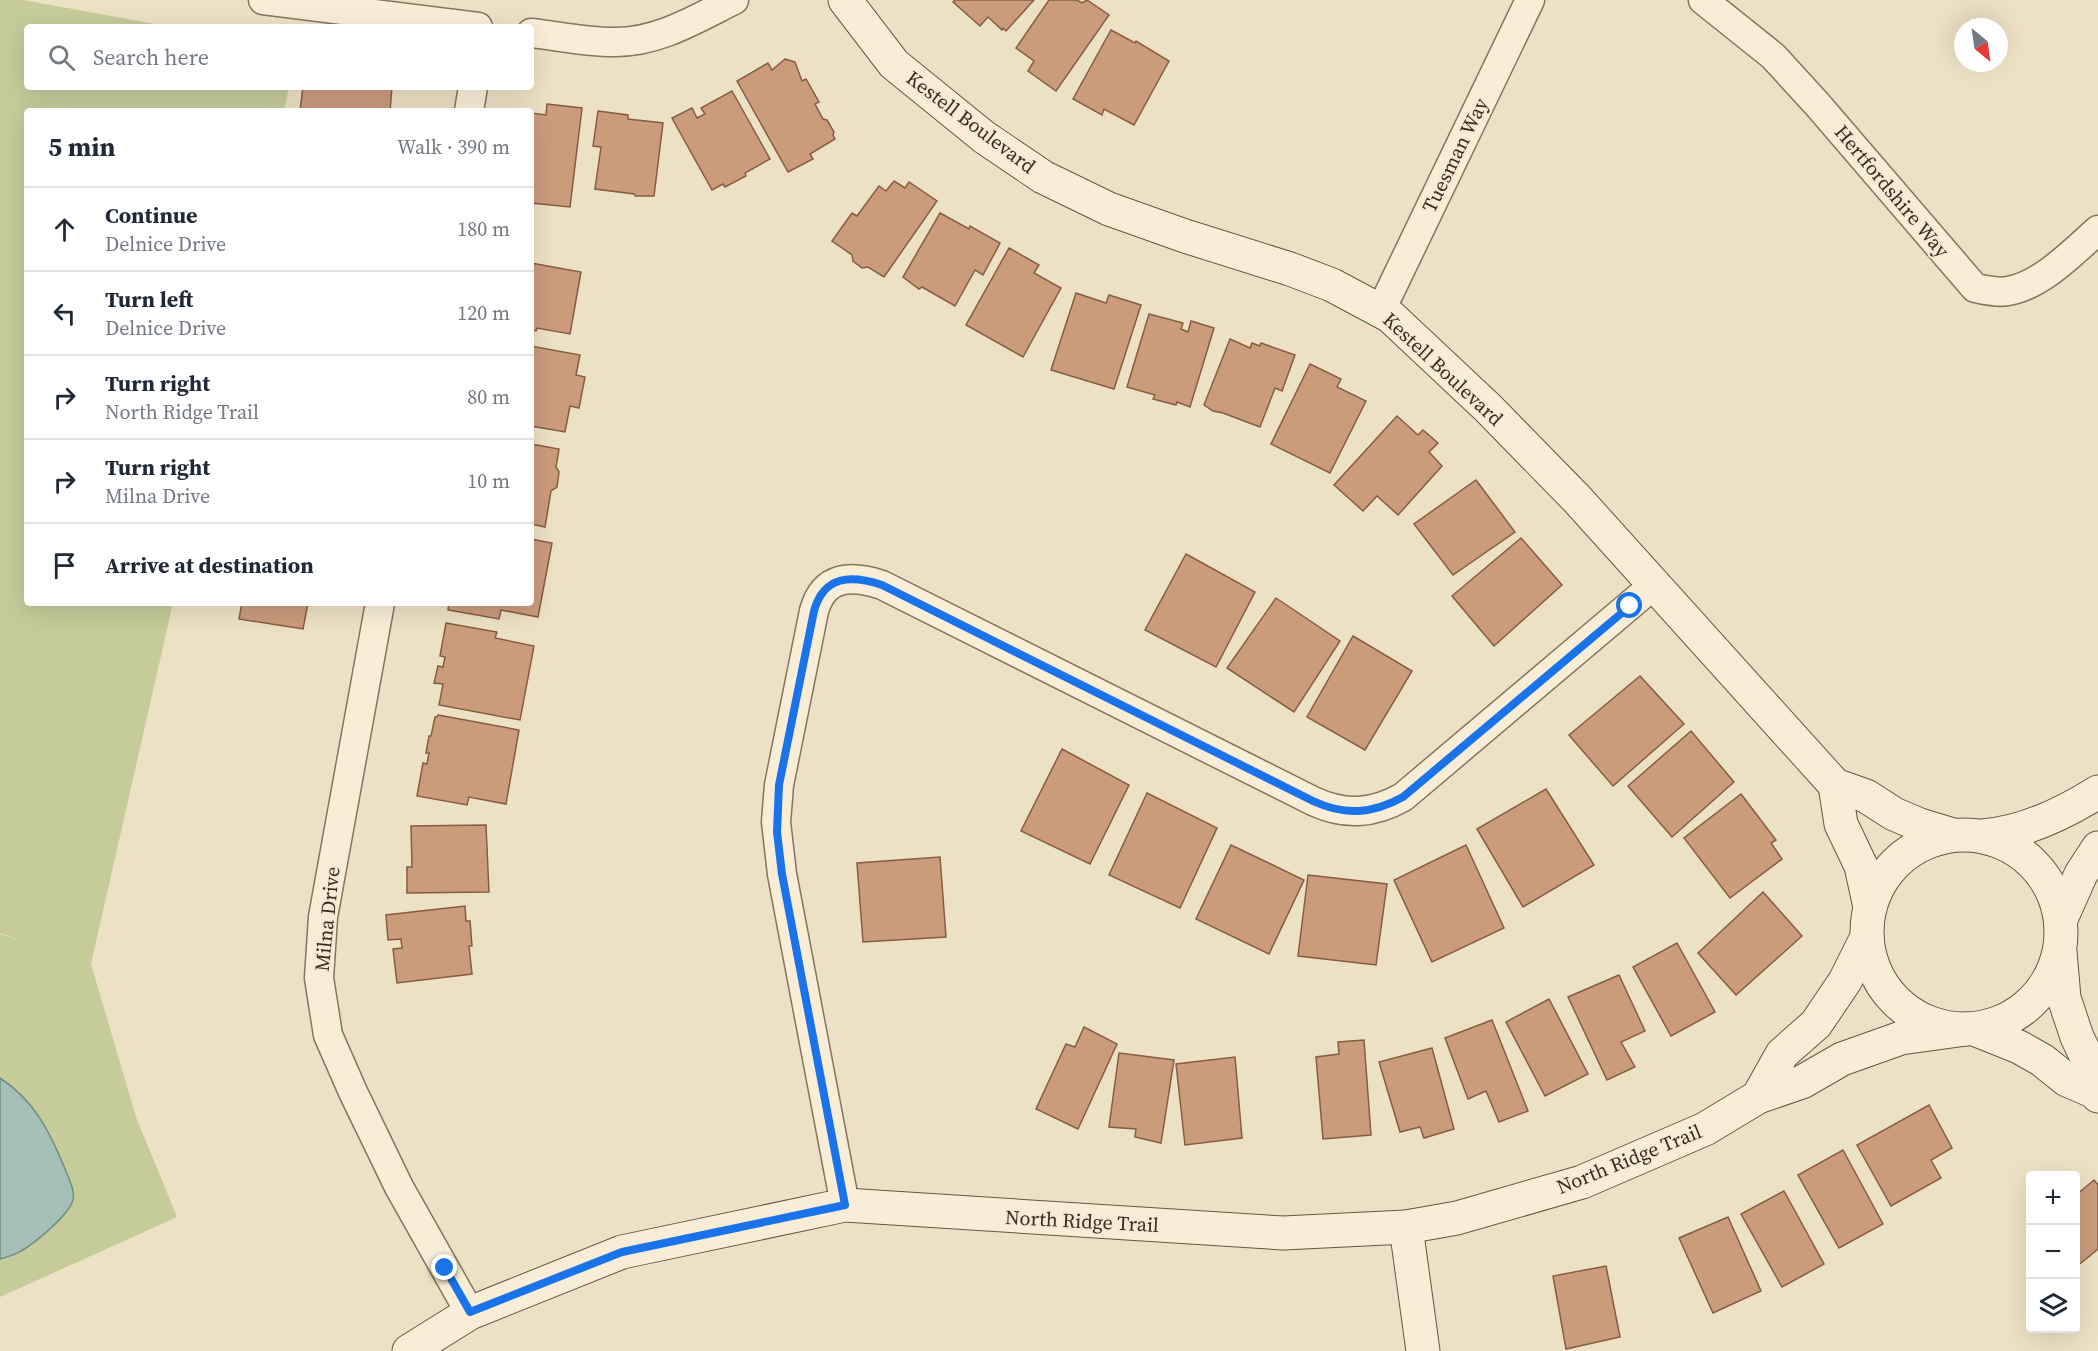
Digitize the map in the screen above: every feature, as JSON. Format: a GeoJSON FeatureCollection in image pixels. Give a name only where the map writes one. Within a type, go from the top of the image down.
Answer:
{"type":"FeatureCollection","features":[{"type":"Feature","properties":{"kind":"street"},"geometry":{"type":"LineString","coordinates":[[264,0],[454,24]]}},
{"type":"Feature","properties":{"kind":"street"},"geometry":{"type":"LineString","coordinates":[[534,33],[614,43],[646,38],[674,30],[734,0]]}},
{"type":"Feature","properties":{"kind":"street","name":"Kestell Boulevard"},"geometry":{"type":"LineString","coordinates":[[845,0],[894,64],[984,137],[1043,177],[1120,213],[1332,285],[1381,310],[1409,333],[1496,416],[1577,499],[1835,785],[1866,796],[1894,814],[1920,825],[1968,836]]}},
{"type":"Feature","properties":{"kind":"street","name":"Tuesman Way"},"geometry":{"type":"LineString","coordinates":[[1381,310],[1530,0]]}},
{"type":"Feature","properties":{"kind":"street","name":"Hertfordshire Way"},"geometry":{"type":"LineString","coordinates":[[1703,0],[1773,56],[1976,288],[2009,291],[2032,281],[2053,268],[2098,230]]}},
{"type":"Feature","properties":{"kind":"street"},"geometry":{"type":"LineString","coordinates":[[469,108],[472,90]]}},
{"type":"Feature","properties":{"kind":"street"},"geometry":{"type":"LineString","coordinates":[[845,1205],[782,874],[777,822],[779,785],[814,611],[817,601],[828,586],[844,579],[882,585],[1313,801],[1331,809],[1352,813],[1376,810],[1403,797],[1655,584]]}},
{"type":"Feature","properties":{"kind":"street","name":"Milna Drive"},"geometry":{"type":"LineString","coordinates":[[379,606],[323,917],[320,978],[328,1035],[353,1092],[399,1187],[470,1312]]}},
{"type":"Feature","properties":{"kind":"street"},"geometry":{"type":"LineString","coordinates":[[1835,785],[1841,824],[1861,866],[1873,966],[1888,992],[1909,1012],[1936,1025],[1970,1029],[2019,1047],[2042,1060],[2067,1080],[2096,1094]]}},
{"type":"Feature","properties":{"kind":"street"},"geometry":{"type":"LineString","coordinates":[[1869,922],[1882,881],[1900,859],[1925,843],[1968,836],[2002,835],[2023,829],[2074,807],[2098,792]]}},
{"type":"Feature","properties":{"kind":"street"},"geometry":{"type":"LineString","coordinates":[[1968,836],[2011,846],[2035,865],[2053,890],[2061,919],[2060,952],[2064,998],[2077,1037],[2090,1064],[2096,1094]]}},
{"type":"Feature","properties":{"kind":"street"},"geometry":{"type":"LineString","coordinates":[[2061,919],[2081,874],[2098,848]]}},
{"type":"Feature","properties":{"kind":"street","name":"North Ridge Trail"},"geometry":{"type":"LineString","coordinates":[[1758,1097],[1782,1054],[1816,1024],[1845,981],[1869,922]]}},
{"type":"Feature","properties":{"kind":"street"},"geometry":{"type":"LineString","coordinates":[[1970,1029],[2010,1018],[2032,1001],[2050,979],[2060,952]]}},
{"type":"Feature","properties":{"kind":"street","name":"North Ridge Trail"},"geometry":{"type":"LineString","coordinates":[[409,1351],[470,1312],[622,1252],[845,1205],[1283,1233],[1406,1227],[1457,1218],[1582,1182],[1705,1129],[1758,1097],[1802,1082],[1842,1059],[1901,1038],[1970,1029]]}},
{"type":"Feature","properties":{"kind":"street"},"geometry":{"type":"LineString","coordinates":[[1406,1227],[1423,1351]]}},
{"type":"Feature","properties":{"kind":"green space"},"geometry":{"type":"Polygon","coordinates":[[[0,0],[23,0],[155,24],[24,24],[24,90],[288,90],[285,108],[24,108],[24,606],[172,606],[91,964],[136,1117],[177,1217],[0,1297],[0,1259],[19,1252],[74,1198],[66,1171],[45,1126],[21,1095],[0,1078],[0,934],[24,942],[0,933],[0,0]]]}},
{"type":"Feature","properties":{"kind":"water"},"geometry":{"type":"Polygon","coordinates":[[[0,1078],[22,1096],[40,1118],[71,1184],[73,1200],[65,1213],[43,1235],[19,1252],[0,1259],[0,1078]]]}},
{"type":"Feature","properties":{"kind":"building"},"geometry":{"type":"Polygon","coordinates":[[[955,0],[1034,0],[1006,31],[988,17],[980,26],[953,2],[955,0]]]}},
{"type":"Feature","properties":{"kind":"building"},"geometry":{"type":"Polygon","coordinates":[[[1049,0],[1077,0],[1082,3],[1087,0],[1109,15],[1056,91],[1028,71],[1034,61],[1016,48],[1049,0]]]}},
{"type":"Feature","properties":{"kind":"building"},"geometry":{"type":"Polygon","coordinates":[[[1111,30],[1135,43],[1136,41],[1169,61],[1134,125],[1104,109],[1102,115],[1073,99],[1111,30]]]}},
{"type":"Feature","properties":{"kind":"building"},"geometry":{"type":"Polygon","coordinates":[[[785,59],[795,62],[802,81],[806,79],[819,102],[815,104],[823,119],[827,120],[834,132],[835,139],[810,154],[813,159],[788,172],[737,81],[768,63],[772,70],[785,59]]]}},
{"type":"Feature","properties":{"kind":"building"},"geometry":{"type":"Polygon","coordinates":[[[303,90],[392,90],[390,108],[300,108],[303,90]]]}},
{"type":"Feature","properties":{"kind":"building"},"geometry":{"type":"Polygon","coordinates":[[[732,91],[770,159],[745,173],[746,176],[725,187],[723,184],[712,190],[672,118],[692,108],[697,118],[705,114],[701,108],[732,91]]]}},
{"type":"Feature","properties":{"kind":"building"},"geometry":{"type":"Polygon","coordinates":[[[547,104],[582,108],[570,207],[534,203],[534,113],[546,115],[547,104]]]}},
{"type":"Feature","properties":{"kind":"building"},"geometry":{"type":"Polygon","coordinates":[[[598,111],[628,115],[628,119],[663,123],[654,196],[635,196],[595,189],[601,147],[593,146],[598,111]]]}},
{"type":"Feature","properties":{"kind":"building"},"geometry":{"type":"Polygon","coordinates":[[[894,181],[905,188],[909,182],[937,201],[884,277],[868,267],[862,268],[853,261],[852,255],[832,241],[852,213],[857,216],[879,186],[886,191],[894,181]]]}},
{"type":"Feature","properties":{"kind":"building"},"geometry":{"type":"Polygon","coordinates":[[[940,213],[1000,243],[983,275],[975,270],[955,306],[922,287],[919,289],[903,277],[940,213]]]}},
{"type":"Feature","properties":{"kind":"building"},"geometry":{"type":"Polygon","coordinates":[[[1009,248],[1039,265],[1034,273],[1061,288],[1023,357],[966,325],[1009,248]]]}},
{"type":"Feature","properties":{"kind":"building"},"geometry":{"type":"Polygon","coordinates":[[[534,264],[581,272],[570,334],[537,328],[534,331],[534,264]]]}},
{"type":"Feature","properties":{"kind":"building"},"geometry":{"type":"Polygon","coordinates":[[[1076,293],[1106,303],[1109,295],[1141,305],[1114,389],[1051,370],[1076,293]]]}},
{"type":"Feature","properties":{"kind":"building"},"geometry":{"type":"Polygon","coordinates":[[[1149,314],[1183,323],[1181,329],[1188,332],[1191,321],[1214,328],[1190,407],[1177,402],[1176,405],[1153,399],[1155,395],[1127,387],[1149,314]]]}},
{"type":"Feature","properties":{"kind":"building"},"geometry":{"type":"Polygon","coordinates":[[[1230,339],[1250,348],[1252,343],[1260,346],[1261,343],[1295,355],[1282,391],[1275,388],[1260,427],[1213,411],[1204,405],[1230,339]]]}},
{"type":"Feature","properties":{"kind":"building"},"geometry":{"type":"Polygon","coordinates":[[[534,347],[580,355],[576,375],[585,377],[579,408],[570,406],[565,432],[534,427],[534,347]]]}},
{"type":"Feature","properties":{"kind":"building"},"geometry":{"type":"Polygon","coordinates":[[[1310,364],[1341,379],[1337,387],[1366,401],[1330,473],[1271,444],[1310,364]]]}},
{"type":"Feature","properties":{"kind":"building"},"geometry":{"type":"Polygon","coordinates":[[[1397,416],[1418,435],[1423,430],[1438,443],[1429,452],[1442,466],[1398,515],[1377,496],[1363,511],[1334,485],[1397,416]]]}},
{"type":"Feature","properties":{"kind":"building"},"geometry":{"type":"Polygon","coordinates":[[[534,445],[559,449],[556,467],[559,472],[557,487],[551,491],[545,527],[534,525],[534,445]]]}},
{"type":"Feature","properties":{"kind":"building"},"geometry":{"type":"Polygon","coordinates":[[[1476,480],[1515,532],[1453,575],[1414,524],[1476,480]]]}},
{"type":"Feature","properties":{"kind":"building"},"geometry":{"type":"Polygon","coordinates":[[[1521,538],[1562,585],[1494,646],[1452,596],[1521,538]]]}},
{"type":"Feature","properties":{"kind":"building"},"geometry":{"type":"Polygon","coordinates":[[[534,540],[552,543],[538,617],[501,610],[499,619],[448,610],[449,606],[534,606],[534,540]]]}},
{"type":"Feature","properties":{"kind":"building"},"geometry":{"type":"Polygon","coordinates":[[[1186,554],[1255,592],[1216,667],[1145,630],[1186,554]]]}},
{"type":"Feature","properties":{"kind":"building"},"geometry":{"type":"Polygon","coordinates":[[[1276,598],[1340,641],[1294,712],[1227,668],[1276,598]]]}},
{"type":"Feature","properties":{"kind":"building"},"geometry":{"type":"Polygon","coordinates":[[[241,606],[307,606],[303,629],[239,619],[241,606]]]}},
{"type":"Feature","properties":{"kind":"building"},"geometry":{"type":"Polygon","coordinates":[[[446,623],[497,632],[495,638],[534,646],[520,720],[439,705],[443,684],[434,683],[438,666],[443,667],[445,657],[440,656],[446,623]]]}},
{"type":"Feature","properties":{"kind":"building"},"geometry":{"type":"Polygon","coordinates":[[[1353,636],[1412,671],[1365,750],[1307,717],[1353,636]]]}},
{"type":"Feature","properties":{"kind":"building"},"geometry":{"type":"Polygon","coordinates":[[[1640,676],[1684,724],[1613,786],[1569,735],[1640,676]]]}},
{"type":"Feature","properties":{"kind":"building"},"geometry":{"type":"Polygon","coordinates":[[[438,715],[519,730],[506,804],[469,797],[467,805],[417,796],[423,763],[427,764],[429,736],[431,736],[435,717],[438,715]]]}},
{"type":"Feature","properties":{"kind":"building"},"geometry":{"type":"Polygon","coordinates":[[[1691,731],[1734,782],[1672,837],[1628,786],[1691,731]]]}},
{"type":"Feature","properties":{"kind":"building"},"geometry":{"type":"Polygon","coordinates":[[[1062,749],[1129,785],[1090,864],[1021,831],[1062,749]]]}},
{"type":"Feature","properties":{"kind":"building"},"geometry":{"type":"Polygon","coordinates":[[[1546,789],[1594,865],[1523,907],[1477,829],[1546,789]]]}},
{"type":"Feature","properties":{"kind":"building"},"geometry":{"type":"Polygon","coordinates":[[[1147,793],[1217,828],[1180,908],[1109,875],[1147,793]]]}},
{"type":"Feature","properties":{"kind":"building"},"geometry":{"type":"Polygon","coordinates":[[[1741,794],[1776,840],[1771,843],[1782,859],[1730,898],[1684,838],[1741,794]]]}},
{"type":"Feature","properties":{"kind":"building"},"geometry":{"type":"Polygon","coordinates":[[[486,825],[489,892],[407,893],[407,867],[412,867],[411,826],[486,825]]]}},
{"type":"Feature","properties":{"kind":"building"},"geometry":{"type":"Polygon","coordinates":[[[1231,845],[1304,880],[1269,954],[1196,919],[1231,845]]]}},
{"type":"Feature","properties":{"kind":"building"},"geometry":{"type":"Polygon","coordinates":[[[1466,845],[1504,928],[1432,962],[1394,880],[1466,845]]]}},
{"type":"Feature","properties":{"kind":"building"},"geometry":{"type":"Polygon","coordinates":[[[940,857],[946,937],[863,942],[857,863],[940,857]]]}},
{"type":"Feature","properties":{"kind":"building"},"geometry":{"type":"Polygon","coordinates":[[[1308,875],[1387,884],[1376,965],[1298,956],[1308,875]]]}},
{"type":"Feature","properties":{"kind":"building"},"geometry":{"type":"Polygon","coordinates":[[[1763,892],[1802,936],[1736,995],[1698,953],[1763,892]]]}},
{"type":"Feature","properties":{"kind":"building"},"geometry":{"type":"Polygon","coordinates":[[[465,906],[466,921],[470,921],[472,946],[469,946],[472,974],[397,983],[393,949],[402,948],[401,939],[388,940],[386,915],[465,906]]]}},
{"type":"Feature","properties":{"kind":"building"},"geometry":{"type":"Polygon","coordinates":[[[1677,943],[1715,1012],[1671,1036],[1633,967],[1677,943]]]}},
{"type":"Feature","properties":{"kind":"building"},"geometry":{"type":"Polygon","coordinates":[[[1619,975],[1645,1031],[1621,1042],[1635,1067],[1607,1080],[1568,997],[1619,975]]]}},
{"type":"Feature","properties":{"kind":"building"},"geometry":{"type":"Polygon","coordinates":[[[1549,999],[1588,1074],[1545,1096],[1506,1022],[1549,999]]]}},
{"type":"Feature","properties":{"kind":"building"},"geometry":{"type":"Polygon","coordinates":[[[1492,1020],[1528,1111],[1499,1122],[1486,1091],[1468,1099],[1445,1038],[1492,1020]]]}},
{"type":"Feature","properties":{"kind":"building"},"geometry":{"type":"Polygon","coordinates":[[[1084,1027],[1117,1044],[1078,1129],[1036,1109],[1066,1044],[1075,1047],[1084,1027]]]}},
{"type":"Feature","properties":{"kind":"building"},"geometry":{"type":"Polygon","coordinates":[[[1364,1040],[1371,1135],[1323,1139],[1316,1057],[1339,1054],[1338,1042],[1364,1040]]]}},
{"type":"Feature","properties":{"kind":"building"},"geometry":{"type":"Polygon","coordinates":[[[1432,1048],[1454,1129],[1424,1138],[1420,1127],[1400,1132],[1379,1062],[1432,1048]]]}},
{"type":"Feature","properties":{"kind":"building"},"geometry":{"type":"Polygon","coordinates":[[[1119,1053],[1174,1060],[1161,1143],[1135,1137],[1136,1129],[1109,1127],[1119,1053]]]}},
{"type":"Feature","properties":{"kind":"building"},"geometry":{"type":"Polygon","coordinates":[[[1235,1057],[1242,1138],[1185,1145],[1176,1064],[1235,1057]]]}},
{"type":"Feature","properties":{"kind":"building"},"geometry":{"type":"Polygon","coordinates":[[[1929,1105],[1952,1148],[1931,1160],[1941,1178],[1891,1206],[1857,1145],[1929,1105]]]}},
{"type":"Feature","properties":{"kind":"building"},"geometry":{"type":"Polygon","coordinates":[[[1843,1150],[1883,1224],[1839,1248],[1798,1175],[1843,1150]]]}},
{"type":"Feature","properties":{"kind":"building"},"geometry":{"type":"Polygon","coordinates":[[[2094,1180],[2098,1185],[2098,1249],[2080,1264],[2080,1225],[2080,1192],[2094,1180]]]}},
{"type":"Feature","properties":{"kind":"building"},"geometry":{"type":"Polygon","coordinates":[[[1784,1191],[1824,1264],[1782,1287],[1741,1214],[1784,1191]]]}},
{"type":"Feature","properties":{"kind":"building"},"geometry":{"type":"Polygon","coordinates":[[[1728,1217],[1761,1291],[1713,1313],[1679,1238],[1728,1217]]]}},
{"type":"Feature","properties":{"kind":"building"},"geometry":{"type":"Polygon","coordinates":[[[1606,1266],[1620,1337],[1566,1349],[1553,1276],[1606,1266]]]}},
{"type":"Feature","properties":{"kind":"route"},"geometry":{"type":"LineString","coordinates":[[445,1268],[470,1312],[622,1252],[845,1205],[777,843],[779,785],[814,611],[817,601],[828,586],[844,579],[862,579],[882,585],[1313,801],[1331,809],[1352,813],[1376,810],[1389,805],[1418,786],[1630,606]]}}]}
